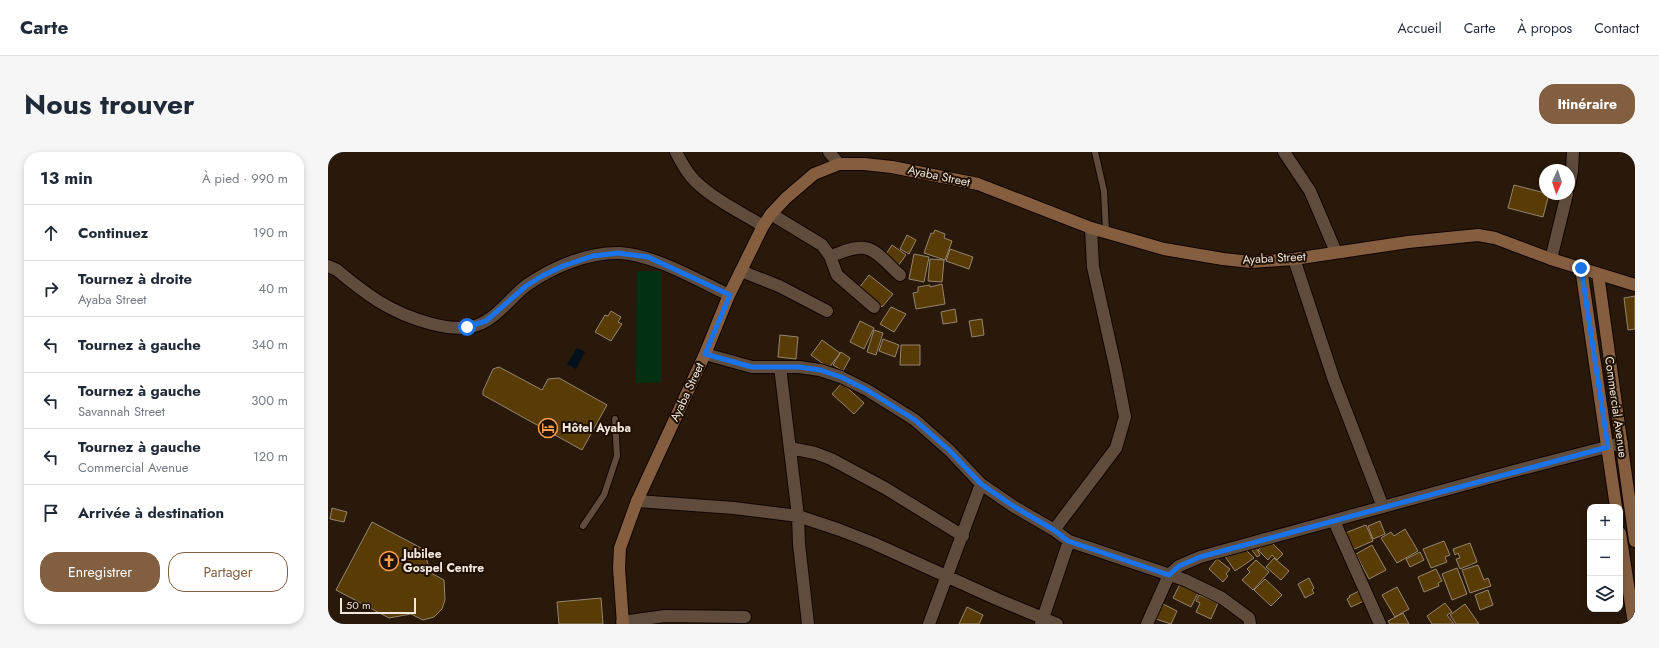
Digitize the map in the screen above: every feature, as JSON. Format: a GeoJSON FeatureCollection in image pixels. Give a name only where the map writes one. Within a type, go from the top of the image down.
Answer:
{"type":"FeatureCollection","features":[{"type":"Feature","properties":{"kind":"main road","name":"Ayaba Street"},"geometry":{"type":"LineString","coordinates":[[622,623],[619,568],[620,548],[637,501],[705,354],[730,295],[763,226],[771,214],[786,198],[835,156],[864,164],[892,167],[978,184],[1090,228],[1106,231],[1164,249],[1223,259],[1251,262],[1294,259],[1408,242],[1478,235],[1513,244],[1551,259],[1635,285]]}},
{"type":"Feature","properties":{"kind":"main road","name":"Commercial Avenue"},"geometry":{"type":"LineString","coordinates":[[1581,268],[1616,504]]}},
{"type":"Feature","properties":{"kind":"main road","name":"Commercial Avenue"},"geometry":{"type":"LineString","coordinates":[[1598,274],[1635,541]]}},
{"type":"Feature","properties":{"kind":"main road"},"geometry":{"type":"LineString","coordinates":[[1621,540],[1634,624]]}},
{"type":"Feature","properties":{"kind":"street"},"geometry":{"type":"LineString","coordinates":[[676,152],[682,164],[694,180],[706,191],[763,226]]}},
{"type":"Feature","properties":{"kind":"street"},"geometry":{"type":"LineString","coordinates":[[1284,152],[1310,191],[1336,252]]}},
{"type":"Feature","properties":{"kind":"street"},"geometry":{"type":"LineString","coordinates":[[1573,164],[1574,152]]}},
{"type":"Feature","properties":{"kind":"street"},"geometry":{"type":"LineString","coordinates":[[1551,259],[1566,200]]}},
{"type":"Feature","properties":{"kind":"street"},"geometry":{"type":"LineString","coordinates":[[771,214],[822,245],[830,256],[837,275],[874,307]]}},
{"type":"Feature","properties":{"kind":"street"},"geometry":{"type":"LineString","coordinates":[[1054,530],[1116,448],[1125,417],[1095,275],[1090,228]]}},
{"type":"Feature","properties":{"kind":"street"},"geometry":{"type":"LineString","coordinates":[[830,256],[864,248],[873,251],[900,275]]}},
{"type":"Feature","properties":{"kind":"street"},"geometry":{"type":"LineString","coordinates":[[328,266],[337,270],[386,306],[419,320],[439,326],[455,328],[478,325],[486,321],[526,286],[537,279],[563,266],[593,256],[618,253],[648,257],[730,295]]}},
{"type":"Feature","properties":{"kind":"street"},"geometry":{"type":"LineString","coordinates":[[1294,259],[1334,380],[1383,507]]}},
{"type":"Feature","properties":{"kind":"street"},"geometry":{"type":"LineString","coordinates":[[741,271],[779,286],[827,311]]}},
{"type":"Feature","properties":{"kind":"street"},"geometry":{"type":"LineString","coordinates":[[705,354],[752,367],[799,367],[820,370],[841,377],[867,390],[915,420],[950,451],[981,484],[1013,506],[1054,530],[1068,541],[1185,580],[1222,598],[1249,618],[1250,624]]}},
{"type":"Feature","properties":{"kind":"street"},"geometry":{"type":"LineString","coordinates":[[780,366],[798,516],[808,624]]}},
{"type":"Feature","properties":{"kind":"street"},"geometry":{"type":"LineString","coordinates":[[1147,624],[1169,575],[1179,566],[1200,557],[1622,443]]}},
{"type":"Feature","properties":{"kind":"street"},"geometry":{"type":"LineString","coordinates":[[790,448],[831,459],[885,488],[963,536]]}},
{"type":"Feature","properties":{"kind":"street"},"geometry":{"type":"LineString","coordinates":[[929,624],[963,536],[981,484]]}},
{"type":"Feature","properties":{"kind":"street"},"geometry":{"type":"LineString","coordinates":[[637,501],[734,508],[798,516],[853,535],[948,576],[1042,621],[1057,624]]}},
{"type":"Feature","properties":{"kind":"street"},"geometry":{"type":"LineString","coordinates":[[1334,521],[1380,624]]}},
{"type":"Feature","properties":{"kind":"street"},"geometry":{"type":"LineString","coordinates":[[1042,621],[1068,541]]}},
{"type":"Feature","properties":{"kind":"street"},"geometry":{"type":"LineString","coordinates":[[622,623],[665,616],[745,617]]}},
{"type":"Feature","properties":{"kind":"lane"},"geometry":{"type":"LineString","coordinates":[[1095,152],[1104,191],[1106,231]]}},
{"type":"Feature","properties":{"kind":"lane"},"geometry":{"type":"LineString","coordinates":[[583,526],[604,495],[617,456],[615,419]]}},
{"type":"Feature","properties":{"kind":"green space"},"geometry":{"type":"Polygon","coordinates":[[[637,271],[661,271],[661,382],[636,383],[637,271]]]}},
{"type":"Feature","properties":{"kind":"water"},"geometry":{"type":"Polygon","coordinates":[[[577,348],[585,352],[576,369],[567,364],[577,348]]]}},
{"type":"Feature","properties":{"kind":"building"},"geometry":{"type":"Polygon","coordinates":[[[1514,185],[1539,191],[1539,200],[1547,200],[1543,217],[1508,208],[1514,185]]]}},
{"type":"Feature","properties":{"kind":"building"},"geometry":{"type":"Polygon","coordinates":[[[935,230],[945,234],[944,238],[952,241],[945,260],[924,253],[931,233],[933,234],[935,230]]]}},
{"type":"Feature","properties":{"kind":"building"},"geometry":{"type":"Polygon","coordinates":[[[907,235],[916,240],[909,254],[900,249],[907,235]]]}},
{"type":"Feature","properties":{"kind":"building"},"geometry":{"type":"Polygon","coordinates":[[[892,245],[906,255],[898,266],[884,257],[892,245]]]}},
{"type":"Feature","properties":{"kind":"building"},"geometry":{"type":"Polygon","coordinates":[[[950,249],[973,257],[969,269],[946,261],[950,249]]]}},
{"type":"Feature","properties":{"kind":"building"},"geometry":{"type":"Polygon","coordinates":[[[914,254],[929,257],[924,282],[909,279],[914,254]]]}},
{"type":"Feature","properties":{"kind":"building"},"geometry":{"type":"Polygon","coordinates":[[[930,259],[944,260],[942,282],[928,281],[930,259]]]}},
{"type":"Feature","properties":{"kind":"building"},"geometry":{"type":"Polygon","coordinates":[[[869,275],[893,294],[882,307],[859,288],[869,275]]]}},
{"type":"Feature","properties":{"kind":"building"},"geometry":{"type":"Polygon","coordinates":[[[942,284],[945,304],[916,309],[913,293],[918,292],[918,287],[930,285],[930,287],[942,284]]]}},
{"type":"Feature","properties":{"kind":"building"},"geometry":{"type":"Polygon","coordinates":[[[1635,296],[1635,329],[1628,330],[1624,298],[1635,296]]]}},
{"type":"Feature","properties":{"kind":"building"},"geometry":{"type":"Polygon","coordinates":[[[891,307],[906,314],[894,332],[880,324],[891,307]]]}},
{"type":"Feature","properties":{"kind":"building"},"geometry":{"type":"Polygon","coordinates":[[[955,309],[957,322],[943,324],[941,312],[955,309]]]}},
{"type":"Feature","properties":{"kind":"building"},"geometry":{"type":"Polygon","coordinates":[[[611,311],[621,317],[618,322],[622,324],[611,341],[595,332],[605,315],[608,316],[611,311]]]}},
{"type":"Feature","properties":{"kind":"building"},"geometry":{"type":"Polygon","coordinates":[[[982,319],[984,335],[972,337],[969,321],[982,319]]]}},
{"type":"Feature","properties":{"kind":"building"},"geometry":{"type":"Polygon","coordinates":[[[860,321],[874,328],[864,349],[850,342],[860,321]]]}},
{"type":"Feature","properties":{"kind":"building"},"geometry":{"type":"Polygon","coordinates":[[[874,330],[883,333],[876,355],[867,352],[874,330]]]}},
{"type":"Feature","properties":{"kind":"building"},"geometry":{"type":"Polygon","coordinates":[[[780,335],[798,337],[796,359],[778,357],[780,335]]]}},
{"type":"Feature","properties":{"kind":"building"},"geometry":{"type":"Polygon","coordinates":[[[883,339],[899,345],[895,357],[879,351],[883,339]]]}},
{"type":"Feature","properties":{"kind":"building"},"geometry":{"type":"Polygon","coordinates":[[[822,340],[840,353],[829,368],[811,355],[822,340]]]}},
{"type":"Feature","properties":{"kind":"building"},"geometry":{"type":"Polygon","coordinates":[[[901,345],[920,345],[920,365],[900,365],[901,345]]]}},
{"type":"Feature","properties":{"kind":"building"},"geometry":{"type":"Polygon","coordinates":[[[841,352],[850,358],[843,371],[833,365],[841,352]]]}},
{"type":"Feature","properties":{"kind":"building"},"geometry":{"type":"Polygon","coordinates":[[[499,367],[542,390],[548,379],[559,378],[607,405],[582,450],[483,395],[483,391],[493,369],[499,367]]]}},
{"type":"Feature","properties":{"kind":"building"},"geometry":{"type":"Polygon","coordinates":[[[842,383],[864,403],[854,414],[832,394],[842,383]]]}},
{"type":"Feature","properties":{"kind":"building"},"geometry":{"type":"Polygon","coordinates":[[[332,508],[347,512],[344,522],[330,519],[332,508]]]}},
{"type":"Feature","properties":{"kind":"building"},"geometry":{"type":"Polygon","coordinates":[[[1380,521],[1385,534],[1373,539],[1368,526],[1380,521]]]}},
{"type":"Feature","properties":{"kind":"building","name":"Jubilee Gospel Centre"},"geometry":{"type":"Polygon","coordinates":[[[372,522],[423,549],[431,573],[444,580],[445,600],[442,609],[434,617],[423,620],[411,614],[389,618],[336,590],[372,522]]]}},
{"type":"Feature","properties":{"kind":"building"},"geometry":{"type":"Polygon","coordinates":[[[1366,525],[1373,541],[1352,550],[1345,533],[1366,525]]]}},
{"type":"Feature","properties":{"kind":"building"},"geometry":{"type":"Polygon","coordinates":[[[1405,529],[1418,551],[1397,563],[1381,538],[1391,532],[1394,536],[1405,529]]]}},
{"type":"Feature","properties":{"kind":"building"},"geometry":{"type":"Polygon","coordinates":[[[1269,540],[1283,554],[1277,560],[1272,555],[1268,560],[1258,550],[1269,540]]]}},
{"type":"Feature","properties":{"kind":"building"},"geometry":{"type":"Polygon","coordinates":[[[1444,541],[1450,555],[1445,557],[1447,562],[1431,568],[1423,549],[1444,541]]]}},
{"type":"Feature","properties":{"kind":"building"},"geometry":{"type":"Polygon","coordinates":[[[1470,543],[1477,562],[1460,569],[1456,559],[1460,558],[1458,553],[1455,555],[1453,549],[1470,543]]]}},
{"type":"Feature","properties":{"kind":"building"},"geometry":{"type":"Polygon","coordinates":[[[1254,544],[1260,555],[1257,557],[1249,546],[1254,544]]]}},
{"type":"Feature","properties":{"kind":"building"},"geometry":{"type":"Polygon","coordinates":[[[1372,545],[1386,570],[1369,579],[1356,554],[1372,545]]]}},
{"type":"Feature","properties":{"kind":"building"},"geometry":{"type":"Polygon","coordinates":[[[1244,548],[1254,558],[1235,571],[1224,555],[1244,548]]]}},
{"type":"Feature","properties":{"kind":"building"},"geometry":{"type":"Polygon","coordinates":[[[1420,552],[1424,560],[1410,567],[1406,559],[1420,552]]]}},
{"type":"Feature","properties":{"kind":"building"},"geometry":{"type":"Polygon","coordinates":[[[1274,558],[1289,571],[1281,580],[1266,567],[1274,558]]]}},
{"type":"Feature","properties":{"kind":"building"},"geometry":{"type":"Polygon","coordinates":[[[1217,559],[1230,569],[1226,574],[1228,576],[1223,582],[1209,569],[1217,559]]]}},
{"type":"Feature","properties":{"kind":"building"},"geometry":{"type":"Polygon","coordinates":[[[1256,560],[1269,572],[1253,590],[1242,580],[1250,572],[1247,569],[1256,560]]]}},
{"type":"Feature","properties":{"kind":"building"},"geometry":{"type":"Polygon","coordinates":[[[1478,565],[1484,580],[1488,578],[1491,586],[1470,593],[1462,570],[1478,565]]]}},
{"type":"Feature","properties":{"kind":"building"},"geometry":{"type":"Polygon","coordinates":[[[1457,568],[1467,594],[1452,600],[1442,574],[1457,568]]]}},
{"type":"Feature","properties":{"kind":"building"},"geometry":{"type":"Polygon","coordinates":[[[1436,569],[1442,581],[1438,583],[1439,586],[1424,592],[1418,577],[1436,569]]]}},
{"type":"Feature","properties":{"kind":"building"},"geometry":{"type":"Polygon","coordinates":[[[1309,578],[1314,588],[1312,590],[1314,593],[1305,598],[1298,584],[1309,578]]]}},
{"type":"Feature","properties":{"kind":"building"},"geometry":{"type":"Polygon","coordinates":[[[1265,579],[1282,595],[1271,606],[1254,590],[1265,579]]]}},
{"type":"Feature","properties":{"kind":"building"},"geometry":{"type":"Polygon","coordinates":[[[1180,584],[1198,593],[1191,607],[1173,598],[1180,584]]]}},
{"type":"Feature","properties":{"kind":"building"},"geometry":{"type":"Polygon","coordinates":[[[1397,587],[1409,609],[1395,617],[1382,595],[1397,587]]]}},
{"type":"Feature","properties":{"kind":"building"},"geometry":{"type":"Polygon","coordinates":[[[1363,589],[1368,599],[1351,607],[1347,599],[1350,597],[1349,596],[1363,589]]]}},
{"type":"Feature","properties":{"kind":"building"},"geometry":{"type":"Polygon","coordinates":[[[1488,590],[1493,605],[1480,610],[1475,595],[1488,590]]]}},
{"type":"Feature","properties":{"kind":"building"},"geometry":{"type":"Polygon","coordinates":[[[1199,595],[1218,603],[1211,619],[1196,612],[1200,603],[1196,601],[1199,595]]]}},
{"type":"Feature","properties":{"kind":"building"},"geometry":{"type":"Polygon","coordinates":[[[601,598],[603,624],[559,624],[557,602],[601,598]]]}},
{"type":"Feature","properties":{"kind":"building"},"geometry":{"type":"Polygon","coordinates":[[[1445,603],[1452,612],[1447,615],[1454,624],[1432,624],[1427,616],[1445,603]]]}},
{"type":"Feature","properties":{"kind":"building"},"geometry":{"type":"Polygon","coordinates":[[[1163,604],[1177,611],[1171,624],[1156,619],[1163,604]]]}},
{"type":"Feature","properties":{"kind":"building"},"geometry":{"type":"Polygon","coordinates":[[[1465,604],[1479,624],[1456,624],[1450,615],[1465,604]]]}},
{"type":"Feature","properties":{"kind":"building"},"geometry":{"type":"Polygon","coordinates":[[[967,607],[983,615],[979,624],[959,624],[967,607]]]}},
{"type":"Feature","properties":{"kind":"building"},"geometry":{"type":"Polygon","coordinates":[[[1403,613],[1409,624],[1390,624],[1388,621],[1403,613]]]}},
{"type":"Feature","properties":{"kind":"place","name":"Hôtel Ayaba"},"geometry":{"type":"Point","coordinates":[548,428]}},
{"type":"Feature","properties":{"kind":"place","name":"Jubilee Gospel Centre"},"geometry":{"type":"Point","coordinates":[389,561]}},
{"type":"Feature","properties":{"kind":"route"},"geometry":{"type":"LineString","coordinates":[[467,327],[478,325],[486,321],[526,286],[542,276],[580,259],[618,253],[648,257],[730,295],[705,354],[752,367],[799,367],[820,370],[841,377],[867,390],[915,420],[950,451],[981,484],[1013,506],[1054,530],[1068,541],[1169,575],[1179,566],[1200,557],[1518,470],[1608,447],[1581,268]]}}]}
